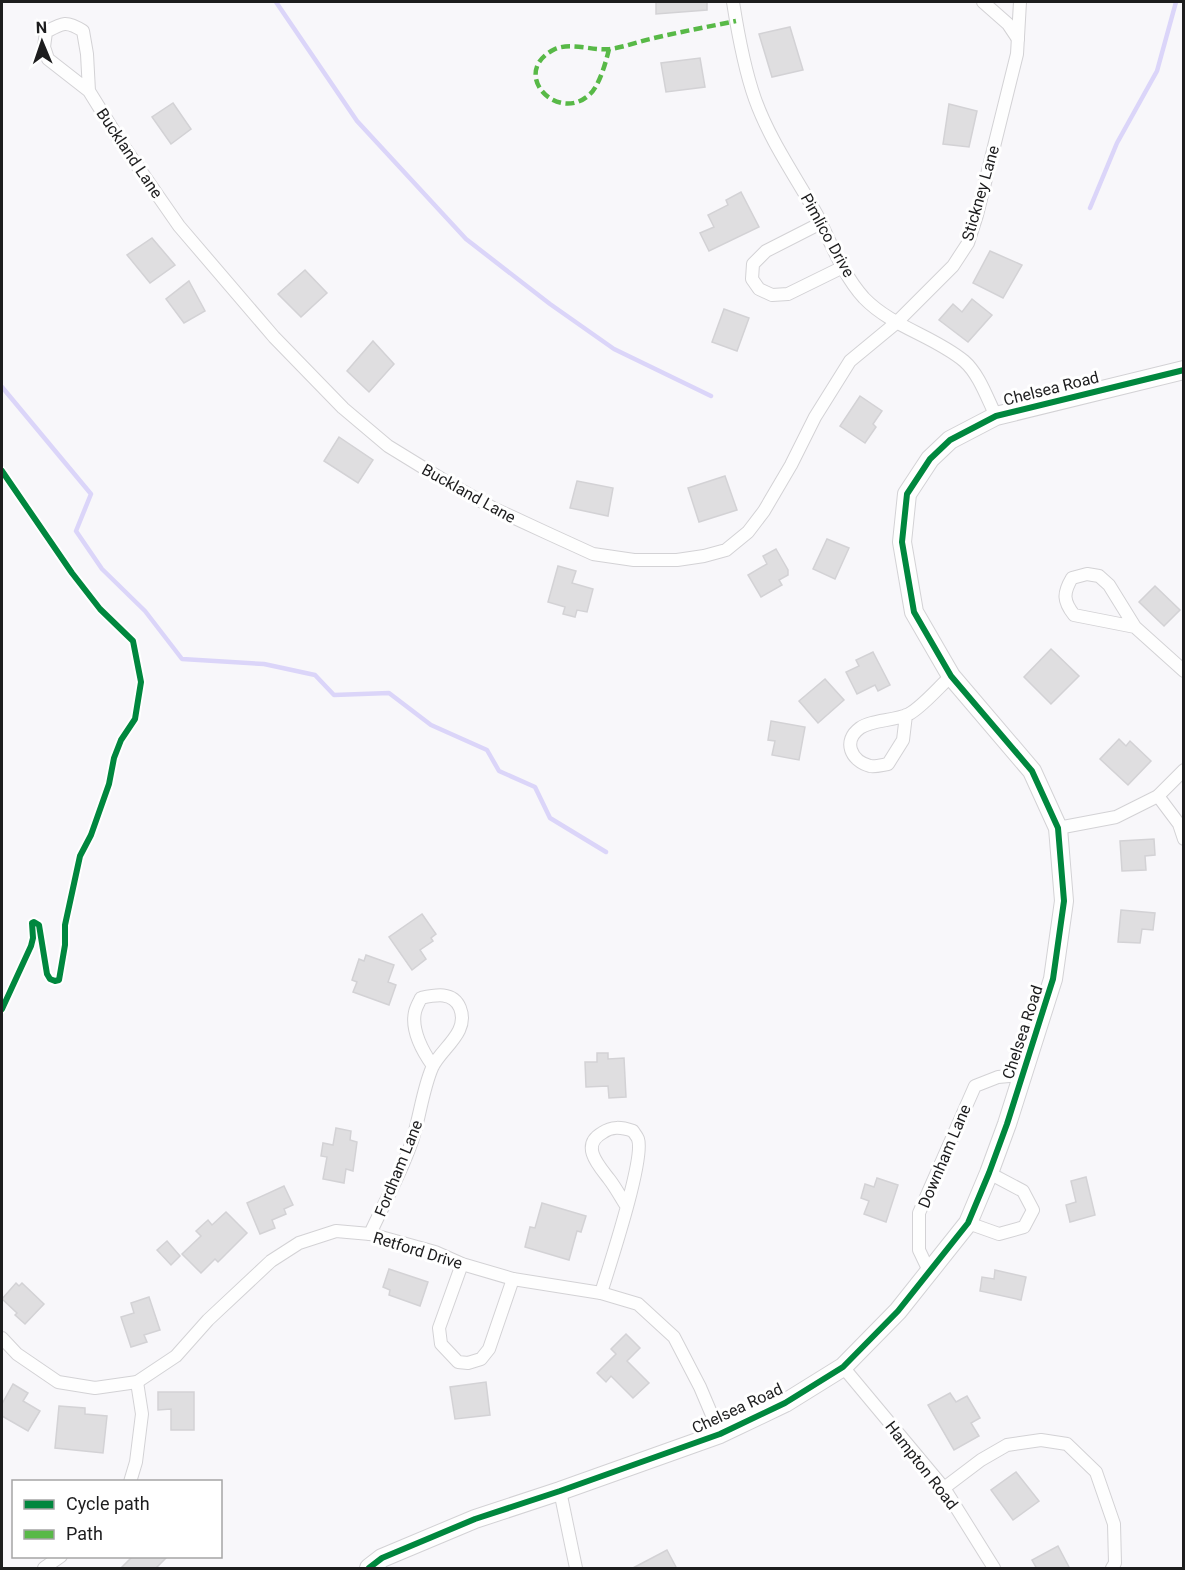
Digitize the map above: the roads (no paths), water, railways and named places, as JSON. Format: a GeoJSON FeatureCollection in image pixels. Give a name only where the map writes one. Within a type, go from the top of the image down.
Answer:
{"type":"FeatureCollection","features":[{"type":"Feature","properties":{"kind":"street","name":"Pimlico Drive"},"geometry":{"type":"LineString","coordinates":[[733,2],[755,99],[774,141],[821,223],[843,267],[865,298],[896,322],[949,351],[965,363],[978,380],[996,416]]}},
{"type":"Feature","properties":{"kind":"street"},"geometry":{"type":"LineString","coordinates":[[983,2],[1008,24],[1018,39]]}},
{"type":"Feature","properties":{"kind":"street","name":"Stickney Lane"},"geometry":{"type":"LineString","coordinates":[[896,322],[953,266],[968,243],[1017,54],[1020,2]]}},
{"type":"Feature","properties":{"kind":"street","name":"Buckland Lane"},"geometry":{"type":"LineString","coordinates":[[88,91],[87,54],[83,31],[71,23],[59,24],[46,33],[44,47],[48,59],[88,91],[179,226],[274,337],[343,408],[388,446],[444,481],[493,508],[593,554],[634,560],[676,560],[726,550],[748,532],[764,510],[791,465],[815,417],[850,361],[896,322]]}},
{"type":"Feature","properties":{"kind":"street"},"geometry":{"type":"LineString","coordinates":[[821,223],[766,251],[753,264],[752,279],[759,289],[772,295],[788,294],[843,267]]}},
{"type":"Feature","properties":{"kind":"street","name":"Chelsea Road"},"geometry":{"type":"LineString","coordinates":[[369,1569],[382,1558],[475,1519],[720,1434],[785,1402],[843,1367],[898,1311],[968,1223],[989,1173],[1053,979],[1064,901],[1058,828],[1032,771],[951,676],[914,612],[902,542],[907,495],[930,459],[950,440],[996,416],[1184,370]]}},
{"type":"Feature","properties":{"kind":"street"},"geometry":{"type":"LineString","coordinates":[[1135,627],[1074,615],[1065,604],[1065,591],[1072,578],[1087,574],[1099,576],[1109,585],[1135,627],[1184,671]]}},
{"type":"Feature","properties":{"kind":"street"},"geometry":{"type":"LineString","coordinates":[[906,715],[903,740],[888,764],[872,767],[856,760],[850,750],[851,737],[858,729],[867,724],[886,722],[910,713],[951,676]]}},
{"type":"Feature","properties":{"kind":"street"},"geometry":{"type":"LineString","coordinates":[[1058,828],[1116,818],[1158,796],[1184,770]]}},
{"type":"Feature","properties":{"kind":"street"},"geometry":{"type":"LineString","coordinates":[[1158,796],[1179,824],[1184,839]]}},
{"type":"Feature","properties":{"kind":"street","name":"Fordham Lane"},"geometry":{"type":"LineString","coordinates":[[370,1234],[412,1141],[433,1066],[456,1038],[461,1022],[461,1009],[453,999],[438,994],[421,998],[414,1013],[417,1034],[423,1051],[433,1066]]}},
{"type":"Feature","properties":{"kind":"street","name":"Downham Lane"},"geometry":{"type":"LineString","coordinates":[[930,1273],[919,1250],[919,1214],[975,1086],[998,1077],[1023,1075]]}},
{"type":"Feature","properties":{"kind":"street"},"geometry":{"type":"LineString","coordinates":[[601,1293],[627,1207],[638,1157],[638,1140],[633,1131],[622,1127],[610,1128],[598,1135],[592,1145],[593,1159],[627,1207]]}},
{"type":"Feature","properties":{"kind":"street"},"geometry":{"type":"LineString","coordinates":[[968,1223],[999,1234],[1024,1227],[1033,1210],[1023,1191],[989,1173]]}},
{"type":"Feature","properties":{"kind":"street","name":"Retford Drive"},"geometry":{"type":"LineString","coordinates":[[2,1338],[17,1354],[58,1382],[95,1388],[137,1382],[176,1356],[207,1320],[271,1261],[299,1243],[336,1231],[370,1234],[435,1252],[462,1264],[513,1279],[601,1293],[638,1304],[674,1337],[700,1387],[720,1434]]}},
{"type":"Feature","properties":{"kind":"street"},"geometry":{"type":"LineString","coordinates":[[462,1264],[439,1328],[441,1344],[458,1362],[468,1363],[481,1359],[489,1349],[513,1279]]}},
{"type":"Feature","properties":{"kind":"street","name":"Hampton Road"},"geometry":{"type":"LineString","coordinates":[[843,1367],[944,1488],[994,1569]]}},
{"type":"Feature","properties":{"kind":"street"},"geometry":{"type":"LineString","coordinates":[[131,1480],[136,1462],[142,1414],[137,1382]]}},
{"type":"Feature","properties":{"kind":"street"},"geometry":{"type":"LineString","coordinates":[[944,1488],[981,1460],[1007,1445],[1041,1440],[1067,1444],[1096,1472],[1114,1524],[1115,1563],[1112,1569]]}},
{"type":"Feature","properties":{"kind":"street"},"geometry":{"type":"LineString","coordinates":[[560,1491],[577,1568]]}},
{"type":"Feature","properties":{"kind":"street"},"geometry":{"type":"LineString","coordinates":[[44,1569],[60,1558]]}},
{"type":"Feature","properties":{"kind":"waterway"},"geometry":{"type":"LineString","coordinates":[[276,2],[357,121],[466,239],[550,304],[614,349],[711,396]]}},
{"type":"Feature","properties":{"kind":"waterway"},"geometry":{"type":"LineString","coordinates":[[1090,208],[1117,143],[1157,71],[1176,2]]}},
{"type":"Feature","properties":{"kind":"waterway"},"geometry":{"type":"LineString","coordinates":[[2,387],[91,494],[76,531],[102,569],[145,611],[182,659],[264,664],[315,675],[334,695],[389,693],[431,725],[487,750],[499,771],[535,787],[550,818],[606,852]]}}]}
